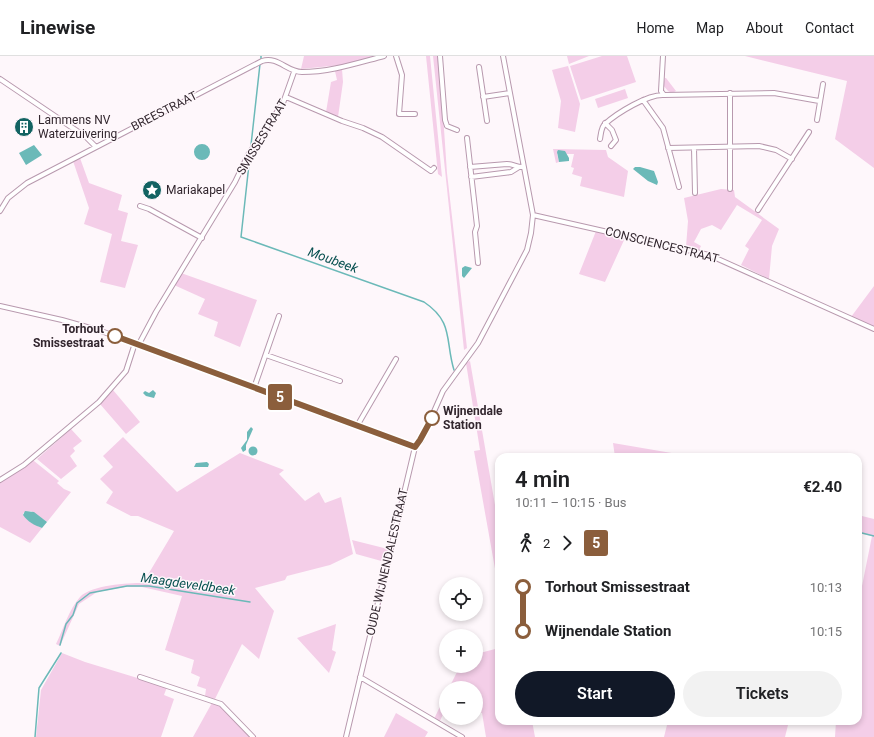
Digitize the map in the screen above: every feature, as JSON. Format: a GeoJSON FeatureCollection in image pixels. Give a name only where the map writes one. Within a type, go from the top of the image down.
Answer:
{"type":"FeatureCollection","features":[{"type":"Feature","properties":{"kind":"street"},"geometry":{"type":"LineString","coordinates":[[294,72],[333,69],[384,56]]}},
{"type":"Feature","properties":{"kind":"street"},"geometry":{"type":"LineString","coordinates":[[396,56],[402,75],[399,114],[415,114]]}},
{"type":"Feature","properties":{"kind":"street"},"geometry":{"type":"LineString","coordinates":[[440,56],[445,120],[447,126],[457,130]]}},
{"type":"Feature","properties":{"kind":"street"},"geometry":{"type":"LineString","coordinates":[[503,56],[521,167],[533,215]]}},
{"type":"Feature","properties":{"kind":"street"},"geometry":{"type":"LineString","coordinates":[[662,93],[663,56]]}},
{"type":"Feature","properties":{"kind":"street","name":"BREESTRAAT"},"geometry":{"type":"LineString","coordinates":[[0,210],[4,203],[21,187],[262,61],[270,59],[277,61],[294,72]]}},
{"type":"Feature","properties":{"kind":"street"},"geometry":{"type":"LineString","coordinates":[[479,67],[487,121]]}},
{"type":"Feature","properties":{"kind":"street","name":"SMISSESTRAAT"},"geometry":{"type":"LineString","coordinates":[[0,480],[24,465],[99,402],[126,371],[137,344],[235,182],[248,155],[286,97],[294,72]]}},
{"type":"Feature","properties":{"kind":"street"},"geometry":{"type":"LineString","coordinates":[[0,79],[86,137],[96,147]]}},
{"type":"Feature","properties":{"kind":"street"},"geometry":{"type":"LineString","coordinates":[[817,120],[823,84]]}},
{"type":"Feature","properties":{"kind":"street"},"geometry":{"type":"LineString","coordinates":[[483,98],[510,93]]}},
{"type":"Feature","properties":{"kind":"street"},"geometry":{"type":"LineString","coordinates":[[600,138],[605,123],[643,100],[662,93],[788,94],[819,101]]}},
{"type":"Feature","properties":{"kind":"street"},"geometry":{"type":"LineString","coordinates":[[730,93],[730,189]]}},
{"type":"Feature","properties":{"kind":"street"},"geometry":{"type":"LineString","coordinates":[[286,97],[342,121],[364,128],[392,143],[431,171],[434,168]]}},
{"type":"Feature","properties":{"kind":"street"},"geometry":{"type":"LineString","coordinates":[[643,100],[663,128],[679,187]]}},
{"type":"Feature","properties":{"kind":"street"},"geometry":{"type":"LineString","coordinates":[[605,123],[615,136],[616,140],[611,146]]}},
{"type":"Feature","properties":{"kind":"street"},"geometry":{"type":"LineString","coordinates":[[758,210],[809,132]]}},
{"type":"Feature","properties":{"kind":"street"},"geometry":{"type":"LineString","coordinates":[[467,138],[478,263]]}},
{"type":"Feature","properties":{"kind":"street"},"geometry":{"type":"LineString","coordinates":[[668,148],[731,146],[768,147],[792,159]]}},
{"type":"Feature","properties":{"kind":"street"},"geometry":{"type":"LineString","coordinates":[[694,148],[695,193]]}},
{"type":"Feature","properties":{"kind":"street"},"geometry":{"type":"LineString","coordinates":[[470,167],[513,164],[521,167]]}},
{"type":"Feature","properties":{"kind":"street"},"geometry":{"type":"LineString","coordinates":[[471,177],[511,172],[521,167]]}},
{"type":"Feature","properties":{"kind":"street"},"geometry":{"type":"LineString","coordinates":[[140,206],[149,209],[202,238]]}},
{"type":"Feature","properties":{"kind":"street","name":"CONSCIENCESTRAAT"},"geometry":{"type":"LineString","coordinates":[[533,215],[709,255],[874,329]]}},
{"type":"Feature","properties":{"kind":"street","name":"OUDE WIJNENDALESTRAAT"},"geometry":{"type":"LineString","coordinates":[[346,737],[415,447],[420,440],[443,391],[478,343],[527,250],[533,215]]}},
{"type":"Feature","properties":{"kind":"street"},"geometry":{"type":"LineString","coordinates":[[0,306],[62,320],[137,344],[415,447]]}},
{"type":"Feature","properties":{"kind":"street"},"geometry":{"type":"LineString","coordinates":[[254,388],[279,316]]}},
{"type":"Feature","properties":{"kind":"street"},"geometry":{"type":"LineString","coordinates":[[266,355],[340,382]]}},
{"type":"Feature","properties":{"kind":"street"},"geometry":{"type":"LineString","coordinates":[[357,426],[396,359]]}},
{"type":"Feature","properties":{"kind":"street"},"geometry":{"type":"LineString","coordinates":[[140,677],[222,704],[253,737]]}},
{"type":"Feature","properties":{"kind":"street"},"geometry":{"type":"LineString","coordinates":[[360,677],[462,737]]}},
{"type":"Feature","properties":{"kind":"shaded area"},"geometry":{"type":"Polygon","coordinates":[[[304,56],[376,56],[341,65],[301,69],[304,56]]]}},
{"type":"Feature","properties":{"kind":"shaded area"},"geometry":{"type":"Polygon","coordinates":[[[426,56],[430,56],[442,177],[438,174],[426,56]]]}},
{"type":"Feature","properties":{"kind":"shaded area"},"geometry":{"type":"Polygon","coordinates":[[[433,56],[439,56],[447,173],[467,348],[464,350],[433,56]]]}},
{"type":"Feature","properties":{"kind":"shaded area"},"geometry":{"type":"Polygon","coordinates":[[[567,56],[589,56],[569,64],[567,56]]]}},
{"type":"Feature","properties":{"kind":"shaded area"},"geometry":{"type":"Polygon","coordinates":[[[602,56],[627,56],[636,82],[581,100],[570,66],[602,56]]]}},
{"type":"Feature","properties":{"kind":"shaded area"},"geometry":{"type":"Polygon","coordinates":[[[745,56],[874,56],[874,168],[835,139],[847,81],[745,56]]]}},
{"type":"Feature","properties":{"kind":"shaded area"},"geometry":{"type":"Polygon","coordinates":[[[568,66],[580,104],[575,132],[558,128],[561,101],[552,70],[568,66]]]}},
{"type":"Feature","properties":{"kind":"shaded area"},"geometry":{"type":"Polygon","coordinates":[[[342,69],[343,82],[338,117],[326,112],[331,82],[337,80],[335,71],[342,69]]]}},
{"type":"Feature","properties":{"kind":"shaded area"},"geometry":{"type":"Polygon","coordinates":[[[665,78],[676,91],[672,93],[668,91],[663,85],[665,78]]]}},
{"type":"Feature","properties":{"kind":"shaded area"},"geometry":{"type":"Polygon","coordinates":[[[625,89],[628,98],[598,108],[595,99],[625,89]]]}},
{"type":"Feature","properties":{"kind":"shaded area"},"geometry":{"type":"Polygon","coordinates":[[[553,149],[606,150],[608,157],[628,171],[624,197],[580,186],[582,177],[572,174],[574,168],[571,167],[574,154],[557,154],[559,162],[556,163],[553,149]]]}},
{"type":"Feature","properties":{"kind":"shaded area"},"geometry":{"type":"Polygon","coordinates":[[[80,158],[89,183],[122,195],[118,210],[128,213],[121,241],[138,245],[125,288],[100,282],[112,234],[84,224],[89,208],[73,161],[80,158]]]}},
{"type":"Feature","properties":{"kind":"shaded area"},"geometry":{"type":"Polygon","coordinates":[[[721,189],[734,190],[735,197],[779,229],[772,246],[769,279],[741,265],[749,249],[745,246],[762,220],[737,205],[721,230],[712,225],[701,229],[694,242],[701,246],[699,250],[686,247],[688,221],[684,198],[721,189]]]}},
{"type":"Feature","properties":{"kind":"shaded area"},"geometry":{"type":"Polygon","coordinates":[[[596,231],[625,238],[605,282],[579,274],[596,231]]]}},
{"type":"Feature","properties":{"kind":"shaded area"},"geometry":{"type":"Polygon","coordinates":[[[181,273],[257,300],[240,347],[214,336],[218,322],[198,314],[205,299],[174,285],[181,273]]]}},
{"type":"Feature","properties":{"kind":"shaded area"},"geometry":{"type":"Polygon","coordinates":[[[874,286],[874,328],[851,317],[874,286]]]}},
{"type":"Feature","properties":{"kind":"shaded area"},"geometry":{"type":"Polygon","coordinates":[[[470,361],[495,505],[495,569],[474,451],[480,450],[466,363],[470,361]]]}},
{"type":"Feature","properties":{"kind":"shaded area"},"geometry":{"type":"Polygon","coordinates":[[[113,390],[140,422],[126,434],[100,404],[113,390]]]}},
{"type":"Feature","properties":{"kind":"shaded area"},"geometry":{"type":"Polygon","coordinates":[[[71,429],[82,441],[73,448],[75,451],[70,456],[77,466],[61,479],[37,459],[71,429]]]}},
{"type":"Feature","properties":{"kind":"shaded area"},"geometry":{"type":"Polygon","coordinates":[[[123,437],[177,492],[240,453],[284,470],[279,474],[305,501],[319,492],[325,503],[341,497],[353,554],[330,565],[287,576],[285,580],[255,588],[274,611],[259,659],[242,644],[215,699],[205,696],[206,689],[197,686],[200,677],[191,673],[194,660],[165,650],[182,596],[142,587],[125,587],[97,592],[79,604],[60,646],[56,644],[69,613],[80,597],[85,593],[101,587],[119,584],[143,583],[174,531],[138,516],[131,516],[106,503],[113,492],[100,479],[113,467],[103,456],[123,437]]]}},
{"type":"Feature","properties":{"kind":"shaded area"},"geometry":{"type":"Polygon","coordinates":[[[613,443],[672,453],[614,453],[613,443]]]}},
{"type":"Feature","properties":{"kind":"shaded area"},"geometry":{"type":"Polygon","coordinates":[[[31,461],[34,461],[59,481],[57,483],[64,489],[71,492],[47,522],[31,511],[23,513],[23,515],[30,522],[42,528],[30,543],[0,527],[0,482],[11,476],[31,461]]]}},
{"type":"Feature","properties":{"kind":"shaded area"},"geometry":{"type":"Polygon","coordinates":[[[862,516],[874,519],[874,737],[835,737],[836,725],[862,725],[862,586],[872,536],[862,534],[862,516]]]}},
{"type":"Feature","properties":{"kind":"shaded area"},"geometry":{"type":"Polygon","coordinates":[[[352,540],[388,549],[385,562],[356,554],[352,540]]]}},
{"type":"Feature","properties":{"kind":"shaded area"},"geometry":{"type":"Polygon","coordinates":[[[336,624],[332,650],[336,652],[329,673],[297,638],[336,624]]]}},
{"type":"Feature","properties":{"kind":"shaded area"},"geometry":{"type":"Polygon","coordinates":[[[495,649],[495,725],[533,725],[535,737],[486,737],[483,719],[483,681],[452,681],[456,673],[483,673],[483,652],[495,649]]]}},
{"type":"Feature","properties":{"kind":"shaded area"},"geometry":{"type":"Polygon","coordinates":[[[62,653],[85,662],[167,687],[164,695],[174,699],[161,737],[36,737],[41,690],[62,653]]]}},
{"type":"Feature","properties":{"kind":"shaded area"},"geometry":{"type":"Polygon","coordinates":[[[213,701],[222,706],[251,737],[193,737],[213,701]]]}},
{"type":"Feature","properties":{"kind":"shaded area"},"geometry":{"type":"Polygon","coordinates":[[[439,709],[439,723],[434,719],[439,709]]]}},
{"type":"Feature","properties":{"kind":"shaded area"},"geometry":{"type":"Polygon","coordinates":[[[396,713],[428,732],[425,737],[384,737],[396,713]]]}},
{"type":"Feature","properties":{"kind":"shaded area"},"geometry":{"type":"Polygon","coordinates":[[[667,725],[788,725],[785,737],[664,737],[667,725]]]}},
{"type":"Feature","properties":{"kind":"water"},"geometry":{"type":"Polygon","coordinates":[[[199,144],[205,144],[210,149],[208,158],[205,160],[199,160],[194,155],[194,149],[199,144]]]}},
{"type":"Feature","properties":{"kind":"water"},"geometry":{"type":"Polygon","coordinates":[[[34,145],[42,155],[26,165],[19,153],[34,145]]]}},
{"type":"Feature","properties":{"kind":"water"},"geometry":{"type":"Polygon","coordinates":[[[558,150],[565,151],[569,161],[559,162],[558,150]]]}},
{"type":"Feature","properties":{"kind":"water"},"geometry":{"type":"Polygon","coordinates":[[[635,167],[654,171],[658,182],[657,185],[648,181],[633,169],[635,167]]]}},
{"type":"Feature","properties":{"kind":"water"},"geometry":{"type":"Polygon","coordinates":[[[465,266],[472,268],[464,278],[462,276],[462,268],[465,266]]]}},
{"type":"Feature","properties":{"kind":"water"},"geometry":{"type":"Polygon","coordinates":[[[153,390],[156,393],[154,398],[146,396],[143,393],[145,391],[149,393],[153,390]]]}},
{"type":"Feature","properties":{"kind":"water"},"geometry":{"type":"Polygon","coordinates":[[[251,427],[253,429],[246,445],[246,450],[243,452],[241,448],[247,440],[247,432],[251,427]]]}},
{"type":"Feature","properties":{"kind":"water"},"geometry":{"type":"Polygon","coordinates":[[[253,446],[258,451],[253,456],[248,451],[253,446]]]}},
{"type":"Feature","properties":{"kind":"water"},"geometry":{"type":"Polygon","coordinates":[[[207,462],[209,464],[208,467],[194,467],[196,463],[207,462]]]}},
{"type":"Feature","properties":{"kind":"water"},"geometry":{"type":"Polygon","coordinates":[[[25,511],[34,512],[47,522],[42,528],[34,524],[27,520],[23,515],[25,511]]]}},
{"type":"Feature","properties":{"kind":"waterway","name":"Moubeek"},"geometry":{"type":"LineString","coordinates":[[251,145],[260,64]]}},
{"type":"Feature","properties":{"kind":"waterway","name":"Moubeek"},"geometry":{"type":"LineString","coordinates":[[250,155],[241,237],[424,302],[434,309],[444,325],[454,370]]}},
{"type":"Feature","properties":{"kind":"waterway","name":"Moubeek"},"geometry":{"type":"LineString","coordinates":[[862,533],[874,536]]}},
{"type":"Feature","properties":{"kind":"waterway","name":"Maagdeveldbeek"},"geometry":{"type":"LineString","coordinates":[[60,645],[66,624],[73,615],[77,603],[90,593],[127,586],[149,586],[250,602]]}},
{"type":"Feature","properties":{"kind":"waterway","name":"Maagdeveldbeek"},"geometry":{"type":"LineString","coordinates":[[35,737],[39,688],[61,653]]}},
{"type":"Feature","properties":{"kind":"bus line","name":"5"},"geometry":{"type":"LineString","coordinates":[[115,336],[415,447],[432,418]]}},
{"type":"Feature","properties":{"kind":"place","name":"Lammens NV Waterzuivering"},"geometry":{"type":"Point","coordinates":[24,127]}},
{"type":"Feature","properties":{"kind":"place","name":"Mariakapel"},"geometry":{"type":"Point","coordinates":[152,190]}},
{"type":"Feature","properties":{"kind":"place","name":"Torhout Smissestraat"},"geometry":{"type":"Point","coordinates":[115,336]}},
{"type":"Feature","properties":{"kind":"place","name":"Wijnendale Station"},"geometry":{"type":"Point","coordinates":[432,418]}}]}
